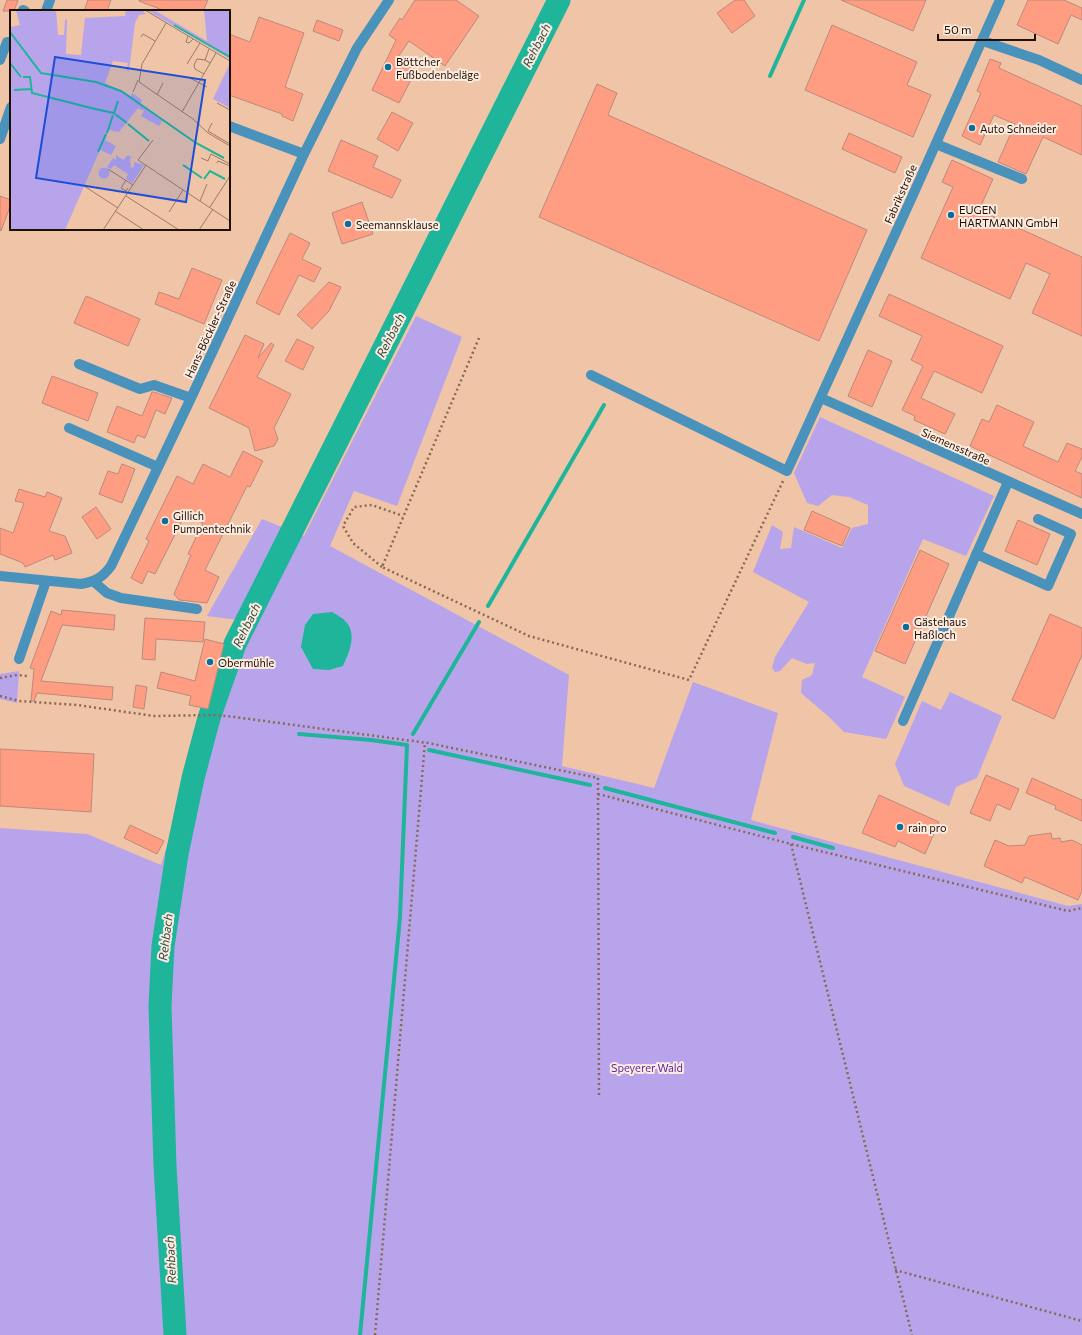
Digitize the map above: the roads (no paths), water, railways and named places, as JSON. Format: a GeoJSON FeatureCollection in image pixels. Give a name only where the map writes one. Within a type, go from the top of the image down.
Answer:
{"type":"FeatureCollection","features":[{"type":"Feature","properties":{"kind":"street"},"geometry":{"type":"LineString","coordinates":[[46,10],[50,0]]}},
{"type":"Feature","properties":{"kind":"street","name":"Hans-Böckler-Straße"},"geometry":{"type":"LineString","coordinates":[[94,581],[104,576],[111,566],[304,154],[357,48],[389,0]]}},
{"type":"Feature","properties":{"kind":"street","name":"Fabrikstraße"},"geometry":{"type":"LineString","coordinates":[[591,375],[787,471],[983,41],[1000,0]]}},
{"type":"Feature","properties":{"kind":"street"},"geometry":{"type":"LineString","coordinates":[[0,60],[6,41]]}},
{"type":"Feature","properties":{"kind":"street"},"geometry":{"type":"LineString","coordinates":[[983,41],[1039,60],[1082,80]]}},
{"type":"Feature","properties":{"kind":"street"},"geometry":{"type":"LineString","coordinates":[[0,138],[10,110]]}},
{"type":"Feature","properties":{"kind":"street"},"geometry":{"type":"LineString","coordinates":[[230,126],[304,154]]}},
{"type":"Feature","properties":{"kind":"street"},"geometry":{"type":"LineString","coordinates":[[936,144],[1022,179]]}},
{"type":"Feature","properties":{"kind":"street"},"geometry":{"type":"LineString","coordinates":[[78,364],[140,389],[154,385],[191,398]]}},
{"type":"Feature","properties":{"kind":"street","name":"Siemensstraße"},"geometry":{"type":"LineString","coordinates":[[821,398],[1082,514]]}},
{"type":"Feature","properties":{"kind":"street"},"geometry":{"type":"LineString","coordinates":[[69,428],[158,467]]}},
{"type":"Feature","properties":{"kind":"street"},"geometry":{"type":"LineString","coordinates":[[903,721],[1008,482]]}},
{"type":"Feature","properties":{"kind":"street"},"geometry":{"type":"LineString","coordinates":[[976,554],[1048,586],[1071,534],[1038,519]]}},
{"type":"Feature","properties":{"kind":"street"},"geometry":{"type":"LineString","coordinates":[[0,576],[81,584],[94,581],[107,593],[120,598],[197,609]]}},
{"type":"Feature","properties":{"kind":"street"},"geometry":{"type":"LineString","coordinates":[[19,659],[46,581]]}},
{"type":"Feature","properties":{"kind":"water"},"geometry":{"type":"Polygon","coordinates":[[[332,612],[342,618],[349,626],[351,631],[352,637],[348,655],[343,666],[329,670],[313,669],[301,647],[305,625],[313,614],[332,612]]]}},
{"type":"Feature","properties":{"kind":"waterway","name":"Rehbach"},"geometry":{"type":"LineString","coordinates":[[175,1335],[165,1166],[160,1006],[163,946],[177,854],[193,778],[209,718],[235,644],[559,0]]}},
{"type":"Feature","properties":{"kind":"waterway"},"geometry":{"type":"LineString","coordinates":[[770,76],[804,0]]}},
{"type":"Feature","properties":{"kind":"waterway"},"geometry":{"type":"LineString","coordinates":[[488,606],[604,405]]}},
{"type":"Feature","properties":{"kind":"waterway"},"geometry":{"type":"LineString","coordinates":[[413,734],[479,622]]}},
{"type":"Feature","properties":{"kind":"waterway"},"geometry":{"type":"LineString","coordinates":[[299,734],[371,740],[407,745],[400,917],[360,1335]]}},
{"type":"Feature","properties":{"kind":"waterway"},"geometry":{"type":"LineString","coordinates":[[429,750],[590,785]]}},
{"type":"Feature","properties":{"kind":"waterway"},"geometry":{"type":"LineString","coordinates":[[605,788],[775,833]]}},
{"type":"Feature","properties":{"kind":"waterway"},"geometry":{"type":"LineString","coordinates":[[793,837],[833,848]]}},
{"type":"Feature","properties":{"kind":"place","name":"Böttcher Fußbodenbeläge"},"geometry":{"type":"Point","coordinates":[388,67]}},
{"type":"Feature","properties":{"kind":"place","name":"Auto Schneider"},"geometry":{"type":"Point","coordinates":[972,128]}},
{"type":"Feature","properties":{"kind":"place","name":"EUGEN HARTMANN GmbH"},"geometry":{"type":"Point","coordinates":[951,215]}},
{"type":"Feature","properties":{"kind":"place","name":"Seemannsklause"},"geometry":{"type":"Point","coordinates":[348,224]}},
{"type":"Feature","properties":{"kind":"place","name":"Gillich Pumpentechnik"},"geometry":{"type":"Point","coordinates":[165,521]}},
{"type":"Feature","properties":{"kind":"place","name":"Gästehaus Haßloch"},"geometry":{"type":"Point","coordinates":[906,627]}},
{"type":"Feature","properties":{"kind":"place","name":"Obermühle"},"geometry":{"type":"Point","coordinates":[210,662]}},
{"type":"Feature","properties":{"kind":"place","name":"rain pro"},"geometry":{"type":"Point","coordinates":[900,827]}},
{"type":"Feature","properties":{"kind":"park label","name":"Speyerer Wald"},"geometry":{"type":"Point","coordinates":[647,1067]}}]}
